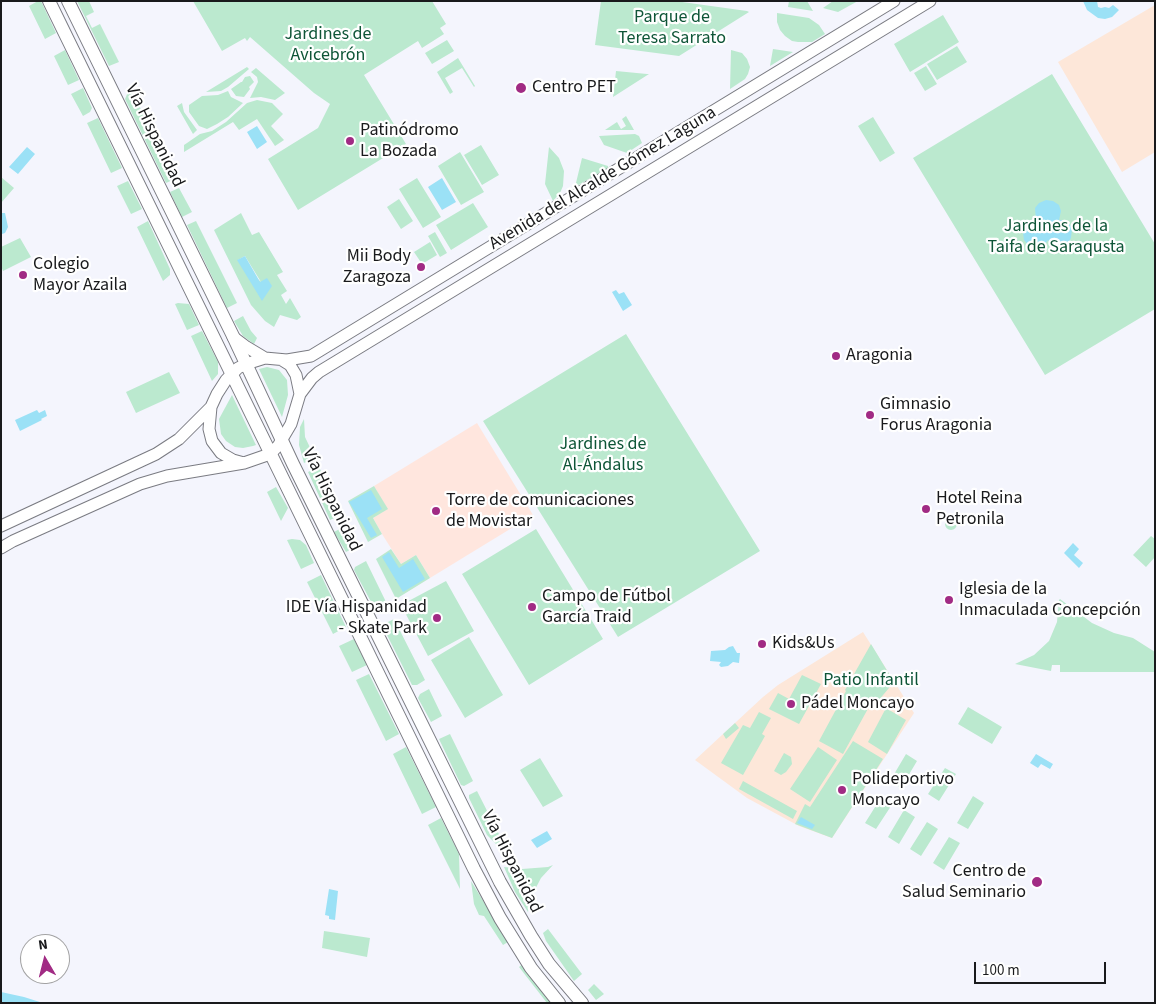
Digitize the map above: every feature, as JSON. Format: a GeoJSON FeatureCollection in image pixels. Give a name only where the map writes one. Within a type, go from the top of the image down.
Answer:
{"type":"FeatureCollection","features":[{"type":"Feature","properties":{"kind":"highway","name":"Vía Hispanidad"},"geometry":{"type":"LineString","coordinates":[[49,1],[474,869],[530,968],[559,1003]]}},
{"type":"Feature","properties":{"kind":"highway","name":"Vía Hispanidad"},"geometry":{"type":"LineString","coordinates":[[68,1],[513,907],[549,964],[582,1003]]}},
{"type":"Feature","properties":{"kind":"highway"},"geometry":{"type":"LineString","coordinates":[[474,869],[489,860]]}},
{"type":"Feature","properties":{"kind":"main road","name":"Avenida del Alcalde Gómez Laguna"},"geometry":{"type":"LineString","coordinates":[[1,526],[156,454],[179,439],[211,407],[221,387],[231,374],[246,364],[265,358],[282,360],[301,359],[318,352],[894,1]]}},
{"type":"Feature","properties":{"kind":"main road","name":"Avenida del Alcalde Gómez Laguna"},"geometry":{"type":"LineString","coordinates":[[270,454],[282,440],[295,414],[300,394],[310,380],[319,372],[930,1]]}},
{"type":"Feature","properties":{"kind":"main road"},"geometry":{"type":"LineString","coordinates":[[233,336],[265,358]]}},
{"type":"Feature","properties":{"kind":"main road"},"geometry":{"type":"LineString","coordinates":[[282,360],[290,365],[296,375],[300,394]]}},
{"type":"Feature","properties":{"kind":"main road","name":"Avenida del Alcalde Gómez Laguna"},"geometry":{"type":"LineString","coordinates":[[211,407],[209,428],[212,441],[225,457],[244,463]]}},
{"type":"Feature","properties":{"kind":"main road"},"geometry":{"type":"LineString","coordinates":[[1,548],[140,484],[167,476],[244,463],[270,454]]}},
{"type":"Feature","properties":{"kind":"shaded area"},"geometry":{"type":"Polygon","coordinates":[[[1155,5],[1155,152],[1122,172],[1058,62],[1155,5]]]}},
{"type":"Feature","properties":{"kind":"shaded area"},"geometry":{"type":"Polygon","coordinates":[[[477,423],[533,515],[430,578],[416,555],[401,564],[382,534],[373,518],[387,509],[374,486],[477,423]]]}},
{"type":"Feature","properties":{"kind":"shaded area"},"geometry":{"type":"Polygon","coordinates":[[[863,632],[914,713],[832,838],[799,826],[747,798],[695,760],[778,685],[863,632]]]}},
{"type":"Feature","properties":{"kind":"green space"},"geometry":{"type":"Polygon","coordinates":[[[41,1],[56,33],[45,39],[29,6],[41,1]]]}},
{"type":"Feature","properties":{"kind":"green space"},"geometry":{"type":"Polygon","coordinates":[[[77,1],[89,1],[94,12],[86,16],[92,28],[100,24],[119,62],[109,66],[77,1]]]}},
{"type":"Feature","properties":{"kind":"green space","name":"Jardines de Avicebrón"},"geometry":{"type":"Polygon","coordinates":[[[193,1],[432,1],[446,24],[440,28],[444,34],[422,48],[418,41],[364,75],[406,144],[298,210],[268,159],[318,128],[330,104],[314,93],[250,37],[247,41],[245,38],[222,51],[193,1]]]}},
{"type":"Feature","properties":{"kind":"green space","name":"Parque de Teresa Sarrato"},"geometry":{"type":"Polygon","coordinates":[[[601,1],[675,1],[749,12],[679,56],[595,45],[601,1]]]}},
{"type":"Feature","properties":{"kind":"green space"},"geometry":{"type":"Polygon","coordinates":[[[789,1],[807,1],[813,11],[788,7],[789,1]]]}},
{"type":"Feature","properties":{"kind":"green space"},"geometry":{"type":"Polygon","coordinates":[[[833,1],[858,1],[838,12],[823,8],[833,1]]]}},
{"type":"Feature","properties":{"kind":"green space"},"geometry":{"type":"Polygon","coordinates":[[[777,13],[809,18],[819,25],[825,34],[812,42],[792,41],[780,30],[777,22],[777,13]]]}},
{"type":"Feature","properties":{"kind":"green space"},"geometry":{"type":"Polygon","coordinates":[[[943,15],[959,42],[910,72],[894,44],[943,15]]]}},
{"type":"Feature","properties":{"kind":"green space"},"geometry":{"type":"Polygon","coordinates":[[[447,40],[454,51],[432,64],[425,53],[447,40]]]}},
{"type":"Feature","properties":{"kind":"green space"},"geometry":{"type":"Polygon","coordinates":[[[957,46],[967,62],[937,80],[927,64],[957,46]]]}},
{"type":"Feature","properties":{"kind":"green space"},"geometry":{"type":"Polygon","coordinates":[[[773,49],[793,52],[770,66],[773,49]]]}},
{"type":"Feature","properties":{"kind":"green space"},"geometry":{"type":"Polygon","coordinates":[[[65,50],[79,80],[68,85],[54,56],[65,50]]]}},
{"type":"Feature","properties":{"kind":"green space"},"geometry":{"type":"Polygon","coordinates":[[[731,50],[742,53],[750,67],[745,79],[730,89],[731,50]]]}},
{"type":"Feature","properties":{"kind":"green space"},"geometry":{"type":"Polygon","coordinates":[[[458,58],[475,86],[462,68],[445,78],[453,92],[450,94],[437,72],[458,58]]]}},
{"type":"Feature","properties":{"kind":"green space"},"geometry":{"type":"Polygon","coordinates":[[[926,66],[937,84],[925,91],[914,73],[926,66]]]}},
{"type":"Feature","properties":{"kind":"green space"},"geometry":{"type":"Polygon","coordinates":[[[247,67],[249,69],[228,87],[221,91],[206,92],[247,67]]]}},
{"type":"Feature","properties":{"kind":"green space"},"geometry":{"type":"Polygon","coordinates":[[[256,68],[285,93],[275,100],[261,97],[250,98],[258,82],[257,77],[251,72],[256,68]]]}},
{"type":"Feature","properties":{"kind":"green space"},"geometry":{"type":"Polygon","coordinates":[[[616,71],[647,74],[649,74],[613,97],[616,71]]]}},
{"type":"Feature","properties":{"kind":"green space","name":"Jardines de la Taifa de Saraqusta"},"geometry":{"type":"Polygon","coordinates":[[[1052,74],[1155,244],[1155,309],[1045,375],[913,158],[1052,74]]]}},
{"type":"Feature","properties":{"kind":"green space"},"geometry":{"type":"Polygon","coordinates":[[[250,76],[254,82],[249,87],[250,89],[244,97],[236,96],[231,89],[242,82],[245,77],[250,76]]]}},
{"type":"Feature","properties":{"kind":"green space"},"geometry":{"type":"Polygon","coordinates":[[[83,88],[92,108],[90,112],[83,116],[71,94],[83,88]]]}},
{"type":"Feature","properties":{"kind":"green space"},"geometry":{"type":"Polygon","coordinates":[[[132,91],[175,179],[166,183],[125,99],[128,92],[132,91]]]}},
{"type":"Feature","properties":{"kind":"green space"},"geometry":{"type":"Polygon","coordinates":[[[228,91],[231,97],[243,103],[217,124],[207,129],[199,126],[189,112],[189,105],[202,96],[218,95],[228,91]]]}},
{"type":"Feature","properties":{"kind":"green space"},"geometry":{"type":"Polygon","coordinates":[[[257,100],[272,103],[283,114],[271,126],[284,140],[275,146],[257,119],[239,130],[233,122],[184,152],[184,145],[200,134],[212,131],[226,122],[247,103],[257,100]]]}},
{"type":"Feature","properties":{"kind":"green space"},"geometry":{"type":"Polygon","coordinates":[[[182,103],[184,112],[197,130],[193,134],[177,106],[182,103]]]}},
{"type":"Feature","properties":{"kind":"green space"},"geometry":{"type":"Polygon","coordinates":[[[626,116],[634,130],[605,130],[617,122],[621,129],[626,126],[622,119],[626,116]]]}},
{"type":"Feature","properties":{"kind":"green space"},"geometry":{"type":"Polygon","coordinates":[[[873,117],[895,153],[880,162],[858,126],[873,117]]]}},
{"type":"Feature","properties":{"kind":"green space"},"geometry":{"type":"Polygon","coordinates":[[[98,118],[122,168],[111,173],[87,123],[98,118]]]}},
{"type":"Feature","properties":{"kind":"green space"},"geometry":{"type":"Polygon","coordinates":[[[635,134],[639,136],[642,143],[627,153],[604,145],[599,136],[635,134]]]}},
{"type":"Feature","properties":{"kind":"green space"},"geometry":{"type":"Polygon","coordinates":[[[481,145],[499,175],[482,185],[464,155],[481,145]]]}},
{"type":"Feature","properties":{"kind":"green space"},"geometry":{"type":"Polygon","coordinates":[[[549,147],[559,158],[564,171],[563,186],[553,201],[545,184],[549,147]]]}},
{"type":"Feature","properties":{"kind":"green space"},"geometry":{"type":"Polygon","coordinates":[[[460,152],[484,192],[461,205],[438,166],[460,152]]]}},
{"type":"Feature","properties":{"kind":"green space"},"geometry":{"type":"Polygon","coordinates":[[[582,158],[608,166],[608,168],[575,187],[582,158]]]}},
{"type":"Feature","properties":{"kind":"green space"},"geometry":{"type":"Polygon","coordinates":[[[1,177],[14,188],[1,203],[1,177]]]}},
{"type":"Feature","properties":{"kind":"green space"},"geometry":{"type":"Polygon","coordinates":[[[417,178],[441,217],[423,228],[399,189],[417,178]]]}},
{"type":"Feature","properties":{"kind":"green space"},"geometry":{"type":"Polygon","coordinates":[[[128,181],[142,209],[131,214],[117,186],[128,181]]]}},
{"type":"Feature","properties":{"kind":"green space"},"geometry":{"type":"Polygon","coordinates":[[[179,188],[192,212],[182,217],[170,192],[179,188]]]}},
{"type":"Feature","properties":{"kind":"green space"},"geometry":{"type":"Polygon","coordinates":[[[399,199],[413,221],[401,229],[387,207],[399,199]]]}},
{"type":"Feature","properties":{"kind":"green space"},"geometry":{"type":"Polygon","coordinates":[[[473,203],[488,227],[451,250],[436,225],[473,203]]]}},
{"type":"Feature","properties":{"kind":"green space"},"geometry":{"type":"Polygon","coordinates":[[[241,213],[252,235],[259,232],[283,272],[277,275],[287,291],[281,295],[286,304],[290,298],[301,317],[297,320],[280,315],[274,327],[265,321],[251,305],[214,230],[241,213]],[[245,256],[238,260],[261,282],[245,256]]]}},
{"type":"Feature","properties":{"kind":"green space"},"geometry":{"type":"Polygon","coordinates":[[[148,221],[170,269],[170,275],[163,281],[137,227],[148,221]]]}},
{"type":"Feature","properties":{"kind":"green space"},"geometry":{"type":"Polygon","coordinates":[[[196,221],[237,303],[227,308],[187,225],[196,221]]]}},
{"type":"Feature","properties":{"kind":"green space"},"geometry":{"type":"Polygon","coordinates":[[[435,232],[447,253],[440,257],[428,236],[435,232]]]}},
{"type":"Feature","properties":{"kind":"green space"},"geometry":{"type":"Polygon","coordinates":[[[20,238],[31,257],[3,271],[1,266],[1,247],[20,238]]]}},
{"type":"Feature","properties":{"kind":"green space"},"geometry":{"type":"Polygon","coordinates":[[[430,242],[437,255],[422,264],[414,252],[430,242]]]}},
{"type":"Feature","properties":{"kind":"green space"},"geometry":{"type":"Polygon","coordinates":[[[175,304],[189,304],[199,325],[187,330],[175,304]]]}},
{"type":"Feature","properties":{"kind":"green space"},"geometry":{"type":"Polygon","coordinates":[[[243,316],[257,338],[254,344],[243,336],[234,321],[243,316]]]}},
{"type":"Feature","properties":{"kind":"green space"},"geometry":{"type":"Polygon","coordinates":[[[202,331],[218,362],[218,374],[212,381],[191,336],[202,331]]]}},
{"type":"Feature","properties":{"kind":"green space","name":"Jardines de Al-Ándalus"},"geometry":{"type":"Polygon","coordinates":[[[626,334],[760,551],[618,637],[483,421],[626,334]]]}},
{"type":"Feature","properties":{"kind":"green space"},"geometry":{"type":"Polygon","coordinates":[[[267,367],[279,370],[287,380],[288,395],[282,417],[259,369],[267,367]]]}},
{"type":"Feature","properties":{"kind":"green space"},"geometry":{"type":"Polygon","coordinates":[[[169,372],[180,393],[136,413],[126,392],[169,372]]]}},
{"type":"Feature","properties":{"kind":"green space"},"geometry":{"type":"Polygon","coordinates":[[[232,395],[256,445],[243,448],[235,447],[226,441],[221,434],[219,419],[232,395]]]}},
{"type":"Feature","properties":{"kind":"green space"},"geometry":{"type":"Polygon","coordinates":[[[304,419],[305,437],[315,458],[304,463],[299,445],[300,427],[304,419]]]}},
{"type":"Feature","properties":{"kind":"green space"},"geometry":{"type":"Polygon","coordinates":[[[319,467],[342,514],[330,520],[308,472],[319,467]]]}},
{"type":"Feature","properties":{"kind":"green space"},"geometry":{"type":"Polygon","coordinates":[[[374,486],[388,509],[373,518],[382,534],[368,542],[348,501],[374,486]]]}},
{"type":"Feature","properties":{"kind":"green space"},"geometry":{"type":"Polygon","coordinates":[[[276,487],[288,508],[281,521],[267,492],[276,487]]]}},
{"type":"Feature","properties":{"kind":"green space"},"geometry":{"type":"Polygon","coordinates":[[[949,518],[953,518],[957,524],[953,530],[949,530],[945,526],[945,522],[949,518]]]}},
{"type":"Feature","properties":{"kind":"green space"},"geometry":{"type":"Polygon","coordinates":[[[347,525],[358,546],[346,552],[334,532],[347,525]]]}},
{"type":"Feature","properties":{"kind":"green space","name":"Campo de Fútbol García Traid"},"geometry":{"type":"Polygon","coordinates":[[[536,529],[603,639],[529,685],[462,574],[536,529]]]}},
{"type":"Feature","properties":{"kind":"green space"},"geometry":{"type":"Polygon","coordinates":[[[1151,536],[1155,539],[1155,557],[1146,567],[1133,555],[1151,536]]]}},
{"type":"Feature","properties":{"kind":"green space"},"geometry":{"type":"Polygon","coordinates":[[[287,540],[300,540],[306,545],[314,563],[301,569],[287,540]]]}},
{"type":"Feature","properties":{"kind":"green space"},"geometry":{"type":"Polygon","coordinates":[[[391,549],[401,564],[416,555],[430,578],[396,599],[376,559],[391,549]]]}},
{"type":"Feature","properties":{"kind":"green space"},"geometry":{"type":"Polygon","coordinates":[[[366,561],[388,606],[377,613],[354,570],[355,567],[366,561]]]}},
{"type":"Feature","properties":{"kind":"green space"},"geometry":{"type":"Polygon","coordinates":[[[321,575],[346,627],[333,634],[307,582],[321,575]]]}},
{"type":"Feature","properties":{"kind":"green space","name":"IDE Vía Hispanidad - Skate Park"},"geometry":{"type":"Polygon","coordinates":[[[446,581],[474,631],[428,656],[401,605],[446,581]]]}},
{"type":"Feature","properties":{"kind":"green space"},"geometry":{"type":"Polygon","coordinates":[[[1060,599],[1092,623],[1114,633],[1133,638],[1155,652],[1155,672],[1060,672],[1060,665],[1052,665],[1051,671],[1015,664],[1034,655],[1049,641],[1057,622],[1060,599]]]}},
{"type":"Feature","properties":{"kind":"green space"},"geometry":{"type":"Polygon","coordinates":[[[394,619],[425,680],[417,685],[412,685],[382,625],[394,619]]]}},
{"type":"Feature","properties":{"kind":"green space"},"geometry":{"type":"Polygon","coordinates":[[[469,637],[503,695],[465,718],[431,660],[469,637]]]}},
{"type":"Feature","properties":{"kind":"green space"},"geometry":{"type":"Polygon","coordinates":[[[354,639],[367,665],[352,672],[339,646],[354,639]]]}},
{"type":"Feature","properties":{"kind":"green space","name":"Patio Infantil"},"geometry":{"type":"Polygon","coordinates":[[[871,644],[894,682],[873,707],[870,705],[843,754],[819,741],[871,644]]]}},
{"type":"Feature","properties":{"kind":"green space"},"geometry":{"type":"Polygon","coordinates":[[[369,674],[399,734],[386,741],[356,680],[369,674]]]}},
{"type":"Feature","properties":{"kind":"green space","name":"Pádel Moncayo"},"geometry":{"type":"Polygon","coordinates":[[[802,675],[821,684],[799,724],[769,709],[778,693],[789,699],[802,675]]]}},
{"type":"Feature","properties":{"kind":"green space"},"geometry":{"type":"Polygon","coordinates":[[[429,689],[442,716],[431,722],[418,698],[420,694],[429,689]]]}},
{"type":"Feature","properties":{"kind":"green space"},"geometry":{"type":"Polygon","coordinates":[[[968,707],[1002,727],[992,744],[958,724],[968,707]]]}},
{"type":"Feature","properties":{"kind":"green space"},"geometry":{"type":"Polygon","coordinates":[[[886,708],[906,720],[887,754],[868,742],[886,708]]]}},
{"type":"Feature","properties":{"kind":"green space"},"geometry":{"type":"Polygon","coordinates":[[[759,712],[771,718],[762,734],[765,736],[743,775],[721,763],[743,725],[750,728],[759,712]]]}},
{"type":"Feature","properties":{"kind":"green space"},"geometry":{"type":"Polygon","coordinates":[[[735,723],[739,728],[726,739],[723,734],[735,723]]]}},
{"type":"Feature","properties":{"kind":"green space"},"geometry":{"type":"Polygon","coordinates":[[[450,734],[473,781],[464,786],[461,785],[439,739],[450,734]]]}},
{"type":"Feature","properties":{"kind":"green space","name":"Polideportivo Moncayo"},"geometry":{"type":"Polygon","coordinates":[[[853,741],[883,759],[832,838],[795,824],[805,804],[810,807],[853,741]]]}},
{"type":"Feature","properties":{"kind":"green space"},"geometry":{"type":"Polygon","coordinates":[[[406,747],[436,807],[422,814],[393,754],[406,747]]]}},
{"type":"Feature","properties":{"kind":"green space"},"geometry":{"type":"Polygon","coordinates":[[[818,747],[837,760],[810,802],[790,789],[818,747]]]}},
{"type":"Feature","properties":{"kind":"green space"},"geometry":{"type":"Polygon","coordinates":[[[784,753],[791,757],[792,764],[781,775],[774,771],[784,753]]]}},
{"type":"Feature","properties":{"kind":"green space"},"geometry":{"type":"Polygon","coordinates":[[[906,754],[917,761],[901,788],[890,781],[906,754]]]}},
{"type":"Feature","properties":{"kind":"green space"},"geometry":{"type":"Polygon","coordinates":[[[540,758],[563,796],[543,807],[520,770],[540,758]]]}},
{"type":"Feature","properties":{"kind":"green space"},"geometry":{"type":"Polygon","coordinates":[[[945,768],[956,774],[939,801],[928,794],[945,768]]]}},
{"type":"Feature","properties":{"kind":"green space"},"geometry":{"type":"Polygon","coordinates":[[[743,781],[797,811],[793,819],[739,789],[743,781]]]}},
{"type":"Feature","properties":{"kind":"green space"},"geometry":{"type":"Polygon","coordinates":[[[477,791],[505,846],[512,854],[499,847],[487,835],[469,798],[469,795],[477,791]]]}},
{"type":"Feature","properties":{"kind":"green space"},"geometry":{"type":"Polygon","coordinates":[[[882,796],[893,803],[876,829],[865,823],[882,796]]]}},
{"type":"Feature","properties":{"kind":"green space"},"geometry":{"type":"Polygon","coordinates":[[[973,796],[984,803],[968,829],[957,823],[973,796]]]}},
{"type":"Feature","properties":{"kind":"green space"},"geometry":{"type":"Polygon","coordinates":[[[904,810],[915,817],[899,844],[888,837],[904,810]]]}},
{"type":"Feature","properties":{"kind":"green space"},"geometry":{"type":"Polygon","coordinates":[[[441,818],[459,854],[460,889],[428,825],[441,818]]]}},
{"type":"Feature","properties":{"kind":"green space"},"geometry":{"type":"Polygon","coordinates":[[[927,822],[938,829],[921,856],[910,849],[927,822]]]}},
{"type":"Feature","properties":{"kind":"green space"},"geometry":{"type":"Polygon","coordinates":[[[949,837],[960,843],[944,870],[933,863],[949,837]]]}},
{"type":"Feature","properties":{"kind":"green space"},"geometry":{"type":"Polygon","coordinates":[[[553,865],[541,878],[530,899],[528,912],[515,892],[504,867],[522,869],[553,865]]]}},
{"type":"Feature","properties":{"kind":"green space"},"geometry":{"type":"Polygon","coordinates":[[[471,881],[508,942],[503,945],[484,916],[479,915],[474,904],[471,881]]]}},
{"type":"Feature","properties":{"kind":"green space"},"geometry":{"type":"Polygon","coordinates":[[[548,929],[582,974],[574,981],[546,941],[543,933],[548,929]]]}},
{"type":"Feature","properties":{"kind":"green space"},"geometry":{"type":"Polygon","coordinates":[[[324,931],[370,938],[367,957],[322,948],[324,931]]]}},
{"type":"Feature","properties":{"kind":"green space"},"geometry":{"type":"Polygon","coordinates":[[[524,963],[554,1003],[547,1003],[519,967],[524,963]]]}},
{"type":"Feature","properties":{"kind":"green space"},"geometry":{"type":"Polygon","coordinates":[[[594,984],[604,994],[596,1000],[588,990],[594,984]]]}},
{"type":"Feature","properties":{"kind":"water"},"geometry":{"type":"Polygon","coordinates":[[[1083,1],[1097,1],[1098,7],[1101,8],[1109,8],[1113,5],[1119,10],[1112,17],[1098,18],[1087,10],[1083,1]]]}},
{"type":"Feature","properties":{"kind":"water"},"geometry":{"type":"Polygon","coordinates":[[[257,126],[267,142],[257,149],[247,132],[257,126]]]}},
{"type":"Feature","properties":{"kind":"water"},"geometry":{"type":"Polygon","coordinates":[[[27,147],[35,154],[18,174],[9,167],[27,147]]]}},
{"type":"Feature","properties":{"kind":"water"},"geometry":{"type":"Polygon","coordinates":[[[442,178],[456,202],[442,210],[428,187],[442,178]]]}},
{"type":"Feature","properties":{"kind":"water"},"geometry":{"type":"Polygon","coordinates":[[[1046,200],[1053,201],[1059,205],[1061,211],[1059,220],[1064,220],[1072,228],[1071,238],[1063,246],[1051,244],[1048,240],[1045,244],[1034,247],[1028,245],[1024,240],[1025,225],[1030,221],[1036,220],[1035,208],[1039,203],[1046,200]]]}},
{"type":"Feature","properties":{"kind":"water"},"geometry":{"type":"Polygon","coordinates":[[[1,213],[5,213],[8,227],[5,233],[2,234],[1,213]]]}},
{"type":"Feature","properties":{"kind":"water"},"geometry":{"type":"Polygon","coordinates":[[[245,256],[260,282],[267,278],[272,286],[262,301],[237,260],[245,256]]]}},
{"type":"Feature","properties":{"kind":"water"},"geometry":{"type":"Polygon","coordinates":[[[616,290],[619,294],[624,292],[632,305],[623,311],[612,292],[616,290]]]}},
{"type":"Feature","properties":{"kind":"water"},"geometry":{"type":"Polygon","coordinates":[[[37,410],[39,413],[45,410],[47,416],[20,431],[15,420],[37,410]]]}},
{"type":"Feature","properties":{"kind":"water"},"geometry":{"type":"Polygon","coordinates":[[[371,490],[382,509],[367,518],[377,535],[371,538],[349,502],[371,490]]]}},
{"type":"Feature","properties":{"kind":"water"},"geometry":{"type":"Polygon","coordinates":[[[1073,543],[1079,549],[1074,555],[1083,563],[1079,568],[1064,553],[1073,543]]]}},
{"type":"Feature","properties":{"kind":"water"},"geometry":{"type":"Polygon","coordinates":[[[389,552],[399,568],[413,559],[425,579],[403,592],[382,557],[389,552]]]}},
{"type":"Feature","properties":{"kind":"water"},"geometry":{"type":"Polygon","coordinates":[[[733,646],[737,653],[740,653],[739,663],[733,662],[728,666],[721,667],[719,665],[721,662],[710,661],[711,651],[725,650],[733,646]]]}},
{"type":"Feature","properties":{"kind":"water"},"geometry":{"type":"Polygon","coordinates":[[[1036,754],[1053,764],[1050,769],[1041,764],[1038,768],[1030,763],[1036,754]]]}},
{"type":"Feature","properties":{"kind":"water"},"geometry":{"type":"Polygon","coordinates":[[[801,817],[815,825],[812,829],[797,823],[801,817]]]}},
{"type":"Feature","properties":{"kind":"water"},"geometry":{"type":"Polygon","coordinates":[[[547,831],[552,839],[537,848],[531,840],[547,831]]]}},
{"type":"Feature","properties":{"kind":"water"},"geometry":{"type":"Polygon","coordinates":[[[329,889],[338,891],[335,920],[329,919],[329,916],[325,915],[329,889]]]}},
{"type":"Feature","properties":{"kind":"water"},"geometry":{"type":"Polygon","coordinates":[[[1,992],[24,997],[43,1003],[1,1003],[1,992]]]}},
{"type":"Feature","properties":{"kind":"place","name":"Centro PET"},"geometry":{"type":"Point","coordinates":[521,88]}},
{"type":"Feature","properties":{"kind":"place","name":"Patinódromo La Bozada"},"geometry":{"type":"Point","coordinates":[350,141]}},
{"type":"Feature","properties":{"kind":"place","name":"Mii Body Zaragoza"},"geometry":{"type":"Point","coordinates":[421,267]}},
{"type":"Feature","properties":{"kind":"place","name":"Colegio Mayor Azaila"},"geometry":{"type":"Point","coordinates":[23,275]}},
{"type":"Feature","properties":{"kind":"place","name":"Aragonia"},"geometry":{"type":"Point","coordinates":[836,356]}},
{"type":"Feature","properties":{"kind":"place","name":"Gimnasio Forus Aragonia"},"geometry":{"type":"Point","coordinates":[870,415]}},
{"type":"Feature","properties":{"kind":"place","name":"Hotel Reina Petronila"},"geometry":{"type":"Point","coordinates":[926,509]}},
{"type":"Feature","properties":{"kind":"place","name":"Torre de comunicaciones de Movistar"},"geometry":{"type":"Point","coordinates":[436,511]}},
{"type":"Feature","properties":{"kind":"place","name":"Iglesia de la Inmaculada Concepción"},"geometry":{"type":"Point","coordinates":[949,600]}},
{"type":"Feature","properties":{"kind":"place","name":"Campo de Fútbol García Traid"},"geometry":{"type":"Point","coordinates":[532,607]}},
{"type":"Feature","properties":{"kind":"place","name":"IDE Vía Hispanidad - Skate Park"},"geometry":{"type":"Point","coordinates":[437,618]}},
{"type":"Feature","properties":{"kind":"place","name":"Kids&Us"},"geometry":{"type":"Point","coordinates":[762,644]}},
{"type":"Feature","properties":{"kind":"place","name":"Pádel Moncayo"},"geometry":{"type":"Point","coordinates":[791,704]}},
{"type":"Feature","properties":{"kind":"place","name":"Polideportivo Moncayo"},"geometry":{"type":"Point","coordinates":[842,790]}},
{"type":"Feature","properties":{"kind":"place","name":"Centro de Salud Seminario"},"geometry":{"type":"Point","coordinates":[1037,882]}}]}
